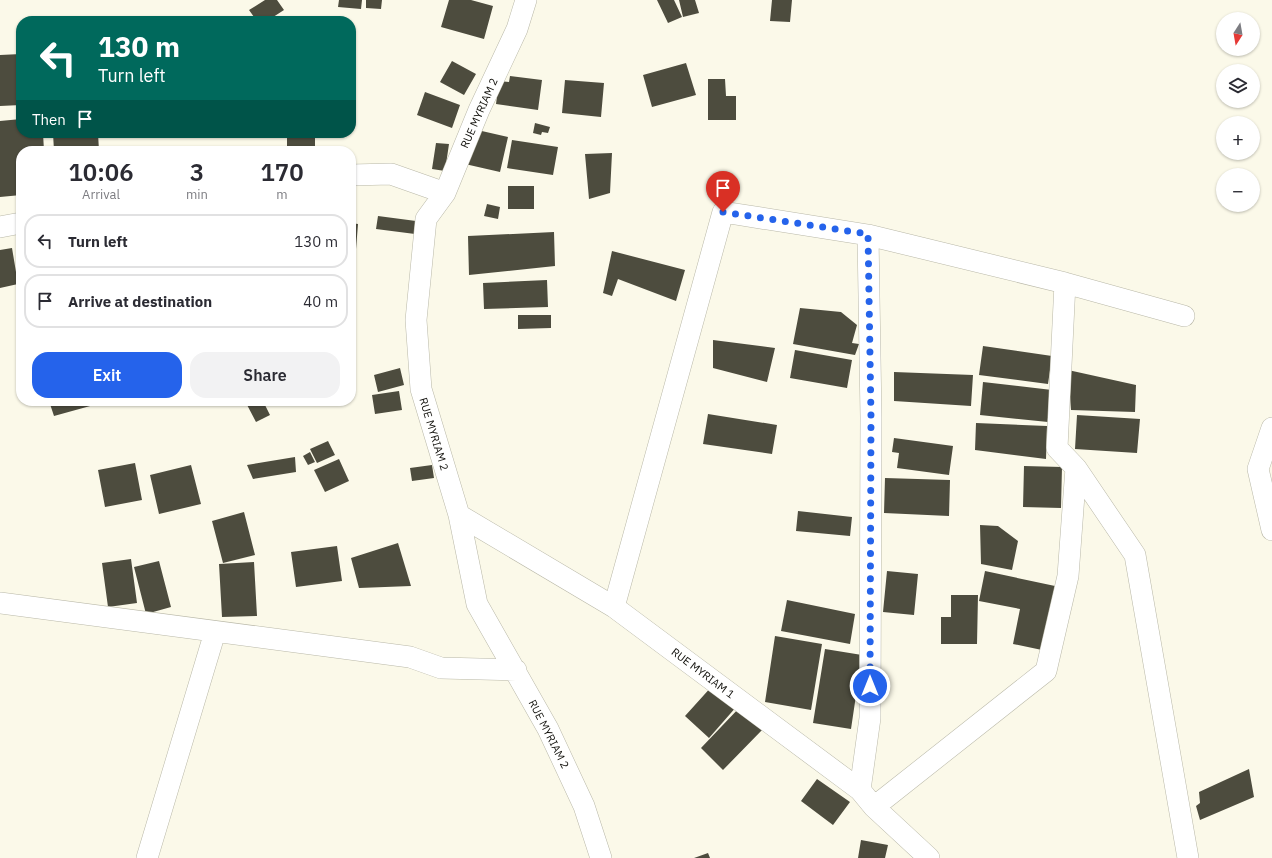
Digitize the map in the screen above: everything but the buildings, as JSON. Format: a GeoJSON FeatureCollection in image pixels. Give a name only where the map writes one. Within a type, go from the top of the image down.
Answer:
{"type":"FeatureCollection","features":[{"type":"Feature","properties":{"kind":"street","name":"RUE MYRIAM 2"},"geometry":{"type":"LineString","coordinates":[[526,0],[517,29],[479,110],[445,193],[426,219],[416,320],[421,389],[459,515],[477,604],[516,670],[548,729],[584,806],[602,858]]}},
{"type":"Feature","properties":{"kind":"street"},"geometry":{"type":"LineString","coordinates":[[356,175],[391,174],[445,193]]}},
{"type":"Feature","properties":{"kind":"street"},"geometry":{"type":"LineString","coordinates":[[614,607],[723,212],[868,234],[1066,283],[1184,316]]}},
{"type":"Feature","properties":{"kind":"street"},"geometry":{"type":"LineString","coordinates":[[0,227],[16,224]]}},
{"type":"Feature","properties":{"kind":"street"},"geometry":{"type":"LineString","coordinates":[[860,790],[870,718],[871,417],[868,234]]}},
{"type":"Feature","properties":{"kind":"street"},"geometry":{"type":"LineString","coordinates":[[1066,283],[1056,448],[1076,468],[1135,555],[1188,858]]}},
{"type":"Feature","properties":{"kind":"street"},"geometry":{"type":"LineString","coordinates":[[1272,428],[1258,469],[1272,530]]}},
{"type":"Feature","properties":{"kind":"street"},"geometry":{"type":"LineString","coordinates":[[874,807],[1046,672],[1068,576],[1076,468]]}},
{"type":"Feature","properties":{"kind":"street","name":"RUE MYRIAM 1"},"geometry":{"type":"LineString","coordinates":[[459,515],[614,607],[860,790],[874,807],[929,858]]}},
{"type":"Feature","properties":{"kind":"street"},"geometry":{"type":"LineString","coordinates":[[0,603],[410,656],[441,668],[516,670]]}},
{"type":"Feature","properties":{"kind":"street"},"geometry":{"type":"LineString","coordinates":[[147,858],[215,632]]}},
{"type":"Feature","properties":{"kind":"route"},"geometry":{"type":"LineString","coordinates":[[723,212],[868,234],[871,417],[870,686]]}}]}
